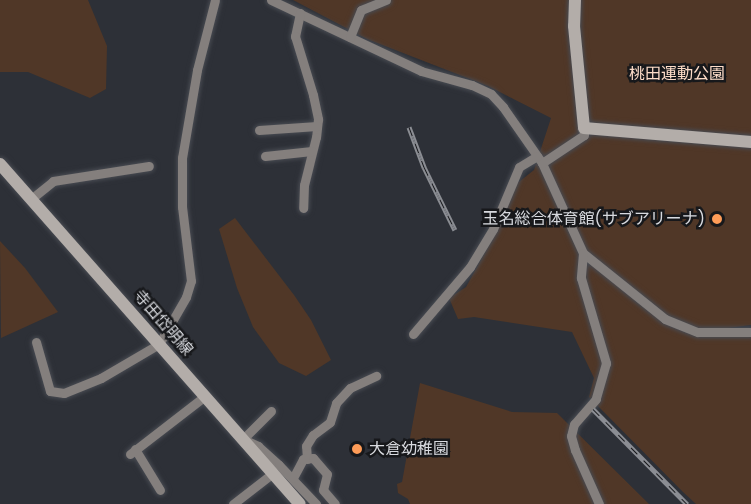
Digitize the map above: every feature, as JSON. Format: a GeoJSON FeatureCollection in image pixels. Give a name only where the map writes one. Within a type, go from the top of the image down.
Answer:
{"type":"FeatureCollection","features":[{"type":"Feature","properties":{"kind":"main road"},"geometry":{"type":"LineString","coordinates":[[575,0],[574,26],[584,128],[751,142]]}},
{"type":"Feature","properties":{"kind":"main road","name":"寺田岱明線"},"geometry":{"type":"LineString","coordinates":[[0,164],[273,473],[304,499]]}},
{"type":"Feature","properties":{"kind":"street"},"geometry":{"type":"LineString","coordinates":[[36,342],[50,391],[64,393],[101,378],[159,344],[186,297],[191,281],[182,207],[182,158],[197,70],[215,0]]}},
{"type":"Feature","properties":{"kind":"street"},"geometry":{"type":"LineString","coordinates":[[271,0],[421,71],[472,85],[490,94],[503,106],[539,159],[583,253],[665,319],[698,332],[751,332]]}},
{"type":"Feature","properties":{"kind":"street"},"geometry":{"type":"LineString","coordinates":[[350,37],[361,10],[386,0]]}},
{"type":"Feature","properties":{"kind":"street"},"geometry":{"type":"LineString","coordinates":[[300,13],[295,36],[313,95],[317,126],[304,185],[303,208]]}},
{"type":"Feature","properties":{"kind":"street"},"geometry":{"type":"LineString","coordinates":[[259,130],[317,126]]}},
{"type":"Feature","properties":{"kind":"street"},"geometry":{"type":"LineString","coordinates":[[413,334],[470,267],[493,229],[519,167],[584,135],[584,128]]}},
{"type":"Feature","properties":{"kind":"street"},"geometry":{"type":"LineString","coordinates":[[265,156],[312,151]]}},
{"type":"Feature","properties":{"kind":"street"},"geometry":{"type":"LineString","coordinates":[[31,199],[53,181],[149,166]]}},
{"type":"Feature","properties":{"kind":"street"},"geometry":{"type":"LineString","coordinates":[[583,253],[581,278],[606,363],[596,399],[574,424],[571,436],[599,504]]}},
{"type":"Feature","properties":{"kind":"street"},"geometry":{"type":"LineString","coordinates":[[308,459],[306,446],[313,435],[330,422],[336,403],[351,388],[376,376]]}},
{"type":"Feature","properties":{"kind":"street"},"geometry":{"type":"LineString","coordinates":[[160,490],[133,452],[205,396]]}},
{"type":"Feature","properties":{"kind":"street"},"geometry":{"type":"LineString","coordinates":[[271,411],[243,439],[258,446],[293,478],[304,499],[316,504]]}},
{"type":"Feature","properties":{"kind":"street"},"geometry":{"type":"LineString","coordinates":[[293,478],[303,459],[313,458],[327,474],[323,490]]}},
{"type":"Feature","properties":{"kind":"street"},"geometry":{"type":"LineString","coordinates":[[233,504],[273,473]]}},
{"type":"Feature","properties":{"kind":"street"},"geometry":{"type":"LineString","coordinates":[[304,499],[323,490]]}},
{"type":"Feature","properties":{"kind":"street"},"geometry":{"type":"LineString","coordinates":[[323,490],[335,504]]}},
{"type":"Feature","properties":{"kind":"green space"},"geometry":{"type":"Polygon","coordinates":[[[0,0],[88,0],[107,46],[106,89],[90,98],[28,72],[0,72],[0,0]]]}},
{"type":"Feature","properties":{"kind":"green space","name":"桃田運動公園"},"geometry":{"type":"Polygon","coordinates":[[[293,0],[751,0],[751,325],[705,331],[751,332],[751,504],[696,504],[683,492],[589,397],[594,378],[572,332],[474,317],[458,319],[449,298],[466,287],[504,218],[515,185],[534,170],[551,118],[488,86],[367,39],[293,0]]]}},
{"type":"Feature","properties":{"kind":"green space"},"geometry":{"type":"Polygon","coordinates":[[[235,218],[311,320],[331,360],[306,376],[279,363],[253,327],[237,288],[219,229],[235,218]]]}},
{"type":"Feature","properties":{"kind":"green space"},"geometry":{"type":"Polygon","coordinates":[[[0,241],[25,268],[58,312],[1,338],[0,241]]]}},
{"type":"Feature","properties":{"kind":"green space"},"geometry":{"type":"Polygon","coordinates":[[[420,383],[512,412],[557,413],[649,504],[410,504],[408,499],[398,493],[397,484],[402,482],[420,383]]]}},
{"type":"Feature","properties":{"kind":"railway"},"geometry":{"type":"LineString","coordinates":[[409,127],[424,167],[455,230]]}},
{"type":"Feature","properties":{"kind":"railway"},"geometry":{"type":"LineString","coordinates":[[593,409],[687,504]]}},
{"type":"Feature","properties":{"kind":"place","name":"玉名総合体育館(サブアリーナ)"},"geometry":{"type":"Point","coordinates":[717,219]}},
{"type":"Feature","properties":{"kind":"place","name":"大倉幼稚園"},"geometry":{"type":"Point","coordinates":[357,449]}}]}
